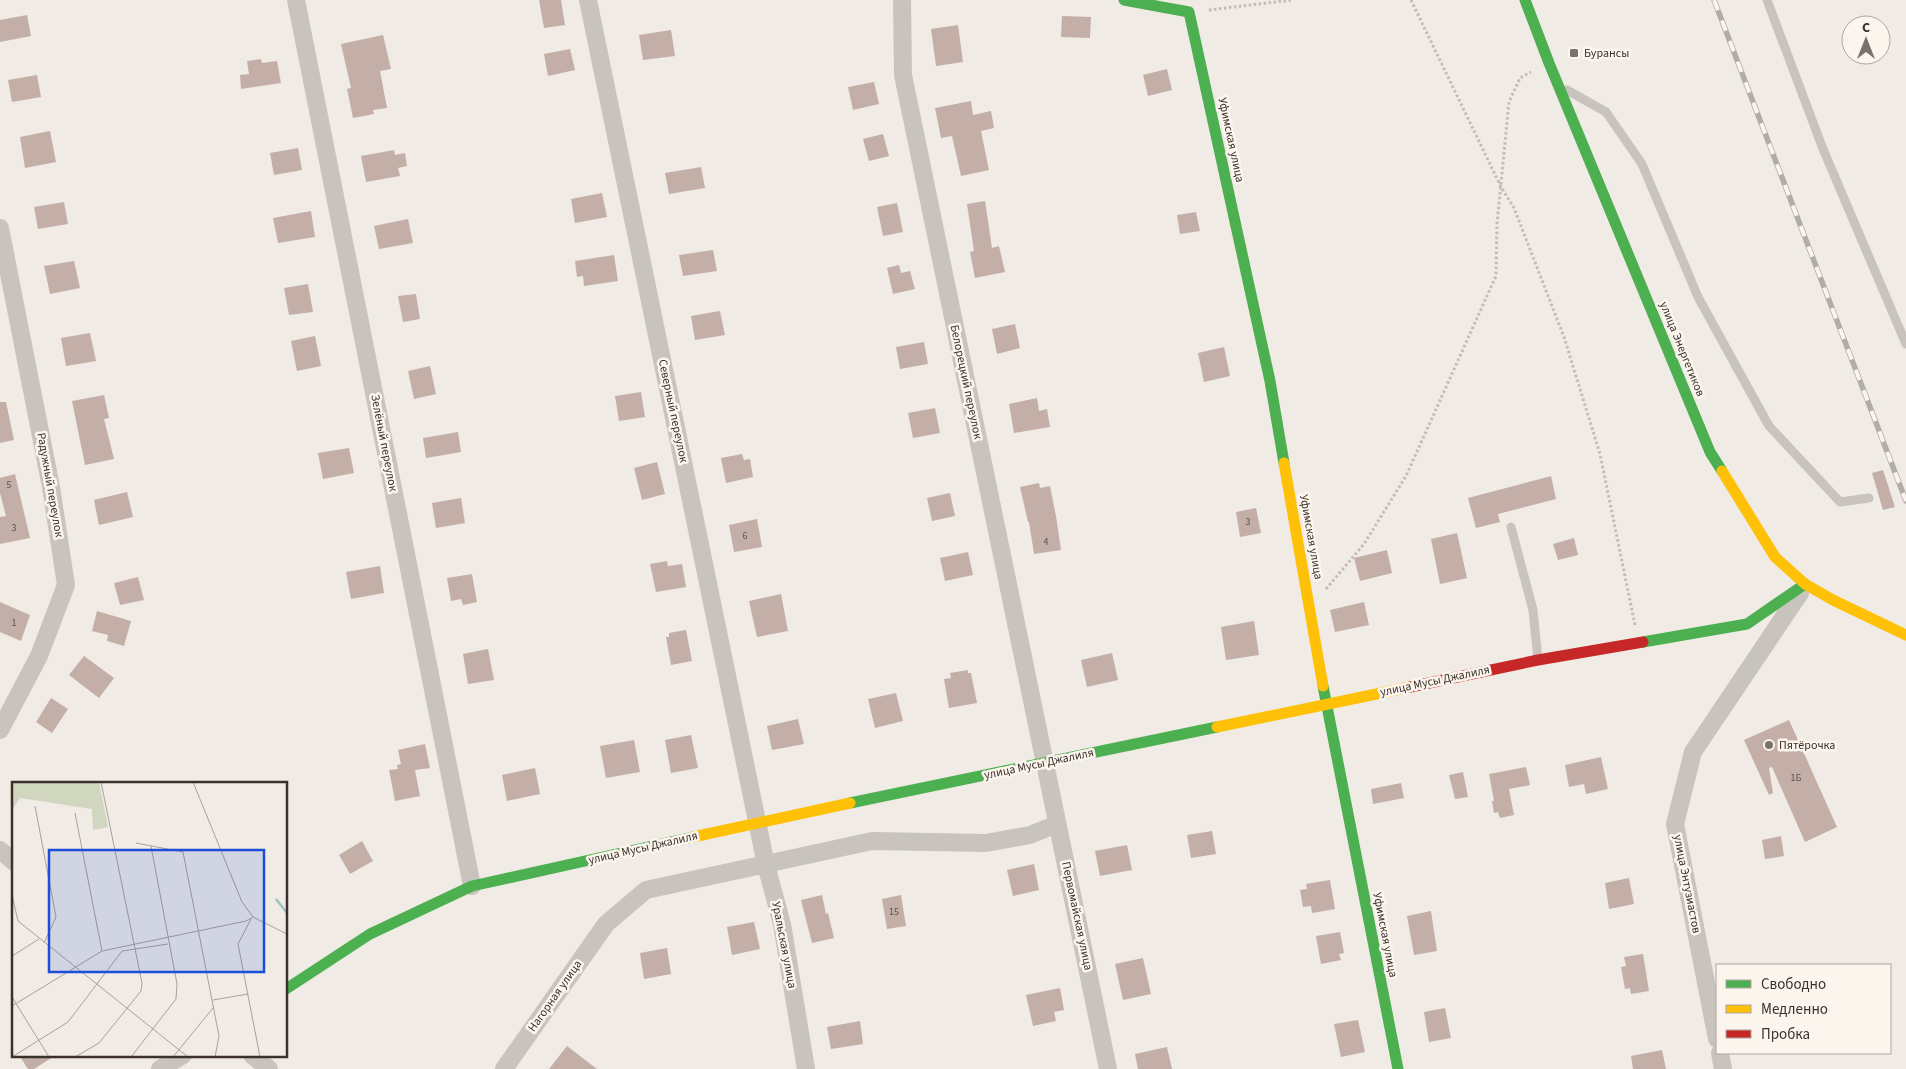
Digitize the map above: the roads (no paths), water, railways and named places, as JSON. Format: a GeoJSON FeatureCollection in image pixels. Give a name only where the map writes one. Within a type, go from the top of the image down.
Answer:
{"type":"FeatureCollection","features":[{"type":"Feature","properties":{"kind":"street","name":"Зелёный переулок"},"geometry":{"type":"LineString","coordinates":[[296,0],[472,886]]}},
{"type":"Feature","properties":{"kind":"street","name":"Северный переулок"},"geometry":{"type":"LineString","coordinates":[[588,0],[758,822]]}},
{"type":"Feature","properties":{"kind":"street","name":"Белорецкий переулок"},"geometry":{"type":"LineString","coordinates":[[902,0],[903,74],[1045,763]]}},
{"type":"Feature","properties":{"kind":"street","name":"Уфимская улица"},"geometry":{"type":"LineString","coordinates":[[1124,0],[1189,12],[1270,381],[1326,704],[1398,1069]]}},
{"type":"Feature","properties":{"kind":"street","name":"улица Энергетиков"},"geometry":{"type":"LineString","coordinates":[[1525,0],[1549,63],[1710,452],[1775,556],[1805,584],[1833,600],[1906,635]]}},
{"type":"Feature","properties":{"kind":"street","name":"Радужный переулок"},"geometry":{"type":"LineString","coordinates":[[0,228],[51,486],[66,585],[39,656],[0,730]]}},
{"type":"Feature","properties":{"kind":"street","name":"улица Мусы Джалиля"},"geometry":{"type":"LineString","coordinates":[[288,988],[370,934],[472,886],[758,822],[1538,660],[1746,624],[1805,584]]}},
{"type":"Feature","properties":{"kind":"street","name":"улица Энтузиастов"},"geometry":{"type":"LineString","coordinates":[[1716,1034],[1675,824],[1693,752],[1805,584]]}},
{"type":"Feature","properties":{"kind":"street","name":"Первомайская улица"},"geometry":{"type":"LineString","coordinates":[[1045,763],[1108,1069]]}},
{"type":"Feature","properties":{"kind":"street","name":"Уральская улица"},"geometry":{"type":"LineString","coordinates":[[758,822],[766,865],[782,924],[806,1069]]}},
{"type":"Feature","properties":{"kind":"street","name":"Нагорная улица"},"geometry":{"type":"LineString","coordinates":[[504,1069],[606,924],[646,890],[872,841],[986,843],[1030,835],[1057,824]]}},
{"type":"Feature","properties":{"kind":"street"},"geometry":{"type":"LineString","coordinates":[[0,850],[12,860]]}},
{"type":"Feature","properties":{"kind":"street"},"geometry":{"type":"LineString","coordinates":[[1720,1054],[1723,1069]]}},
{"type":"Feature","properties":{"kind":"street"},"geometry":{"type":"LineString","coordinates":[[160,1069],[181,1056]]}},
{"type":"Feature","properties":{"kind":"street"},"geometry":{"type":"LineString","coordinates":[[253,1056],[269,1069]]}},
{"type":"Feature","properties":{"kind":"lane"},"geometry":{"type":"LineString","coordinates":[[1767,0],[1823,149],[1906,344]]}},
{"type":"Feature","properties":{"kind":"lane"},"geometry":{"type":"LineString","coordinates":[[1560,86],[1606,112],[1642,164],[1698,297],[1769,426],[1840,502],[1869,498]]}},
{"type":"Feature","properties":{"kind":"lane"},"geometry":{"type":"LineString","coordinates":[[1511,527],[1533,610],[1538,660]]}},
{"type":"Feature","properties":{"kind":"railway"},"geometry":{"type":"LineString","coordinates":[[1714,0],[1906,501]]}},
{"type":"Feature","properties":{"kind":"place","name":"Бурансы"},"geometry":{"type":"Point","coordinates":[1574,53]}},
{"type":"Feature","properties":{"kind":"place","name":"Пятёрочка"},"geometry":{"type":"Point","coordinates":[1769,745]}}]}
